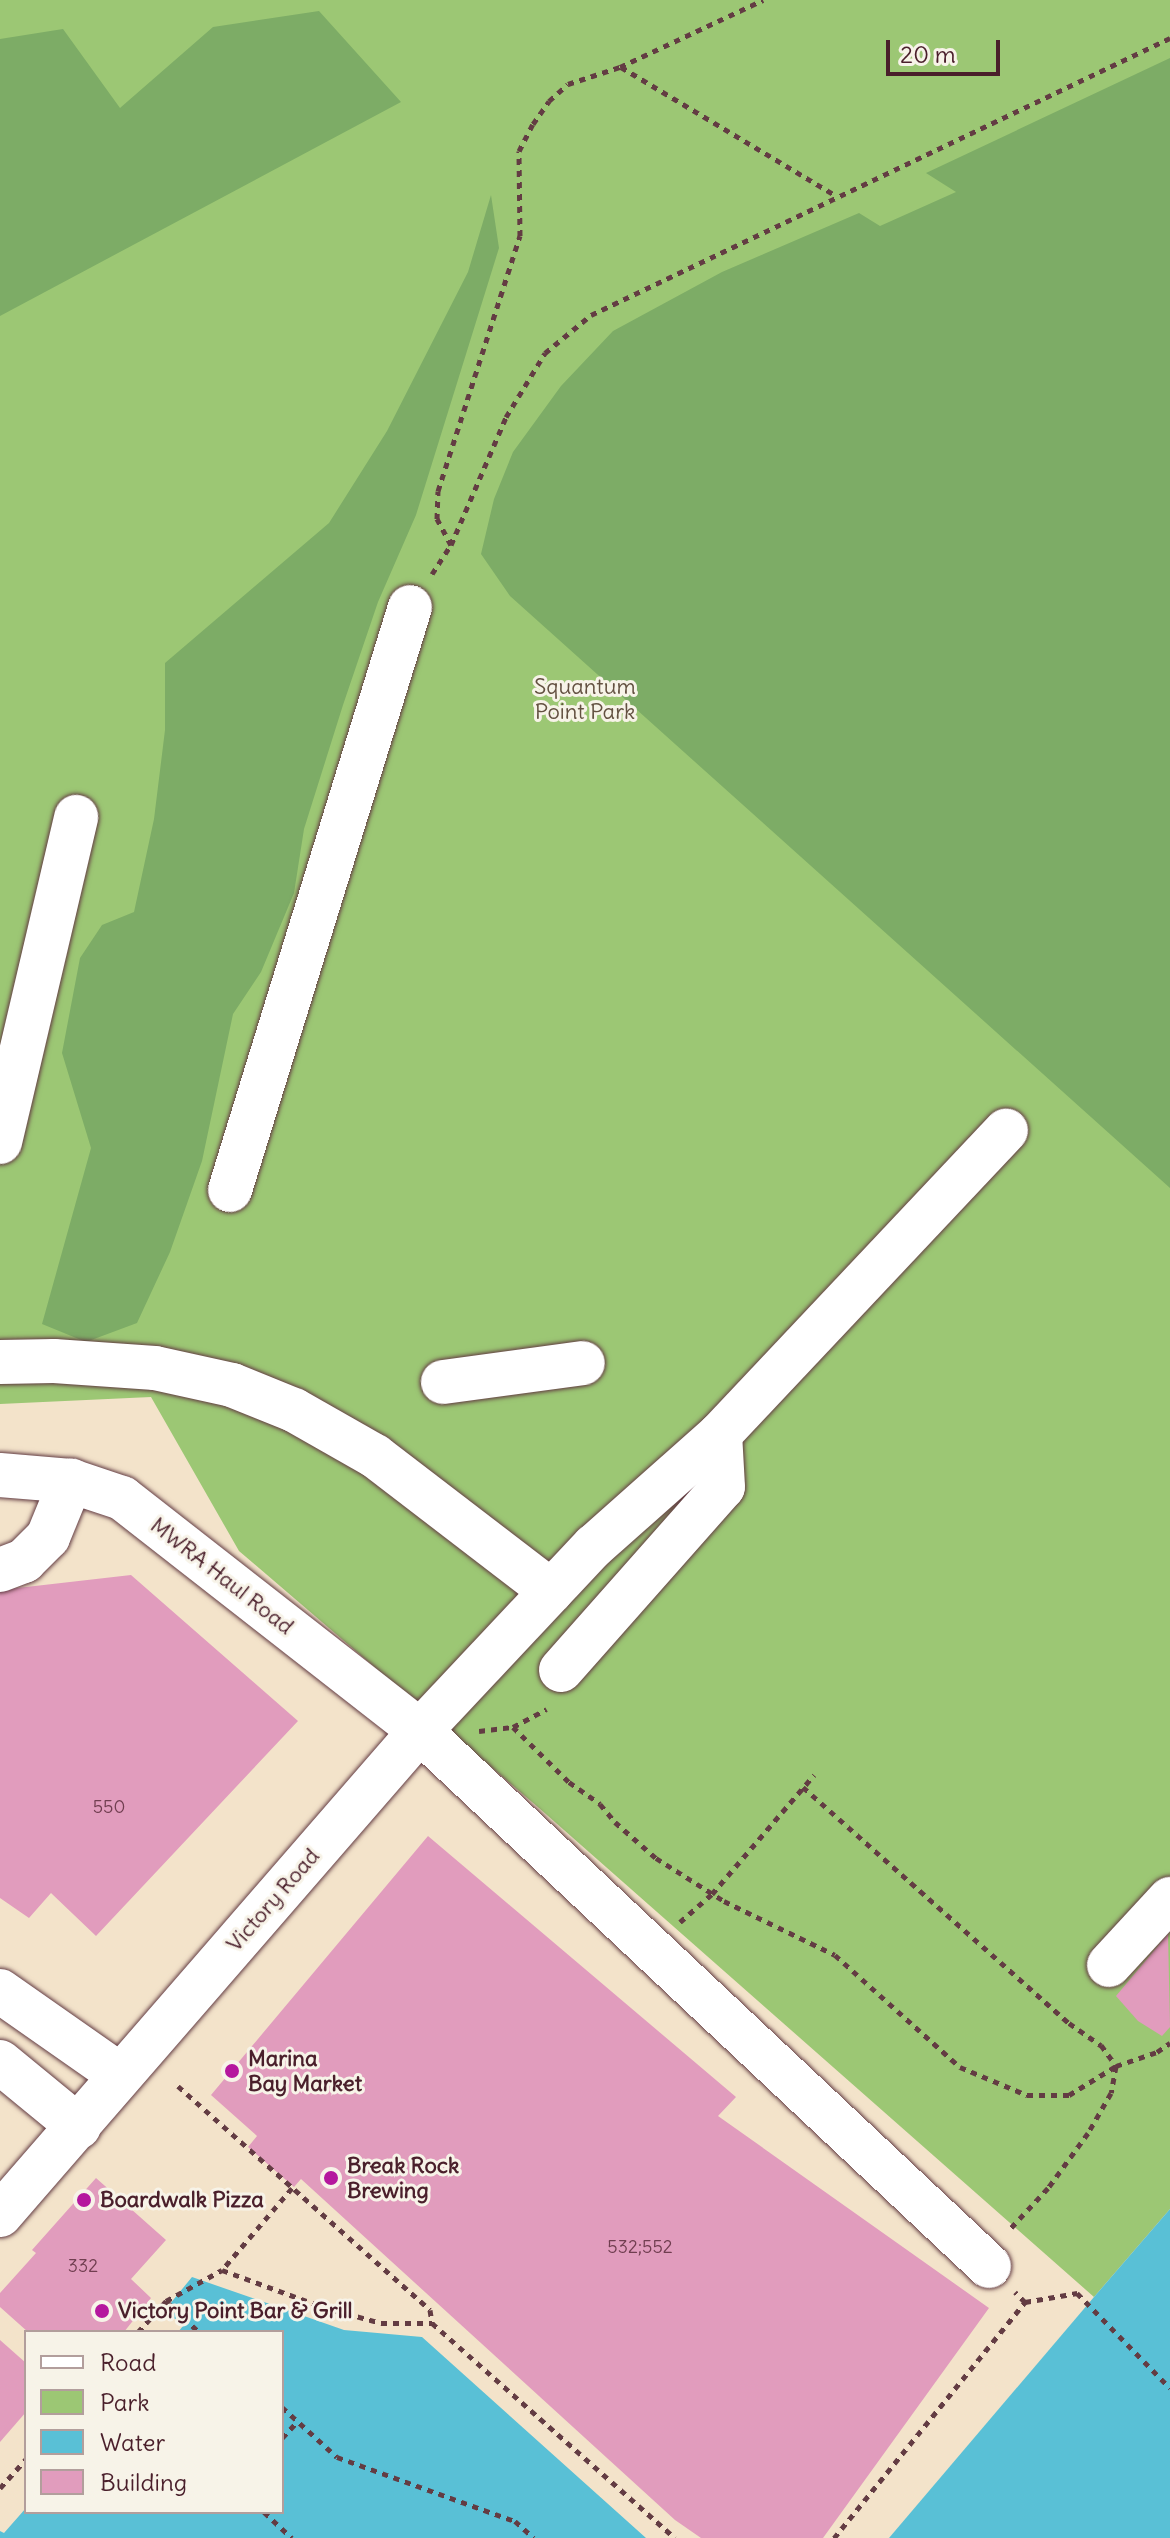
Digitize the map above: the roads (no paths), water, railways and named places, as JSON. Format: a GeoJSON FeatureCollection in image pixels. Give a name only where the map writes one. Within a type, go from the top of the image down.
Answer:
{"type":"FeatureCollection","features":[{"type":"Feature","properties":{"kind":"street"},"geometry":{"type":"LineString","coordinates":[[230,1190],[410,607]]}},
{"type":"Feature","properties":{"kind":"street"},"geometry":{"type":"LineString","coordinates":[[0,1142],[76,817]]}},
{"type":"Feature","properties":{"kind":"street","name":"Victory Road"},"geometry":{"type":"LineString","coordinates":[[0,2215],[420,1731],[594,1546],[720,1434],[1006,1130]]}},
{"type":"Feature","properties":{"kind":"street"},"geometry":{"type":"LineString","coordinates":[[0,1362],[67,1361],[155,1368],[232,1385],[294,1410],[375,1456],[551,1591]]}},
{"type":"Feature","properties":{"kind":"street"},"geometry":{"type":"LineString","coordinates":[[443,1382],[583,1363]]}},
{"type":"Feature","properties":{"kind":"street"},"geometry":{"type":"LineString","coordinates":[[558,1686],[723,1487],[720,1434]]}},
{"type":"Feature","properties":{"kind":"street","name":"MWRA Haul Road"},"geometry":{"type":"LineString","coordinates":[[0,1475],[71,1481],[122,1498],[420,1731],[989,2266]]}},
{"type":"Feature","properties":{"kind":"street"},"geometry":{"type":"LineString","coordinates":[[0,1570],[24,1561],[48,1537],[71,1481]]}},
{"type":"Feature","properties":{"kind":"street"},"geometry":{"type":"LineString","coordinates":[[1109,1965],[1170,1899]]}},
{"type":"Feature","properties":{"kind":"street"},"geometry":{"type":"LineString","coordinates":[[0,1991],[120,2075]]}},
{"type":"Feature","properties":{"kind":"street"},"geometry":{"type":"LineString","coordinates":[[0,2062],[79,2127]]}},
{"type":"Feature","properties":{"kind":"water"},"geometry":{"type":"Polygon","coordinates":[[[1170,2209],[1170,2538],[889,2538],[1094,2297],[1170,2209]]]}},
{"type":"Feature","properties":{"kind":"water"},"geometry":{"type":"Polygon","coordinates":[[[192,2277],[344,2330],[422,2337],[646,2538],[0,2538],[0,2531],[4,2533],[24,2510],[24,2514],[284,2514],[284,2330],[180,2330],[183,2326],[165,2310],[192,2277]]]}},
{"type":"Feature","properties":{"kind":"place","name":"Marina Bay Market"},"geometry":{"type":"Point","coordinates":[232,2071]}},
{"type":"Feature","properties":{"kind":"place","name":"Break Rock Brewing"},"geometry":{"type":"Point","coordinates":[331,2178]}},
{"type":"Feature","properties":{"kind":"place","name":"Boardwalk Pizza"},"geometry":{"type":"Point","coordinates":[84,2200]}},
{"type":"Feature","properties":{"kind":"place","name":"Victory Point Bar & Grill"},"geometry":{"type":"Point","coordinates":[102,2311]}},
{"type":"Feature","properties":{"kind":"park label","name":"Squantum Point Park"},"geometry":{"type":"Point","coordinates":[585,698]}}]}
